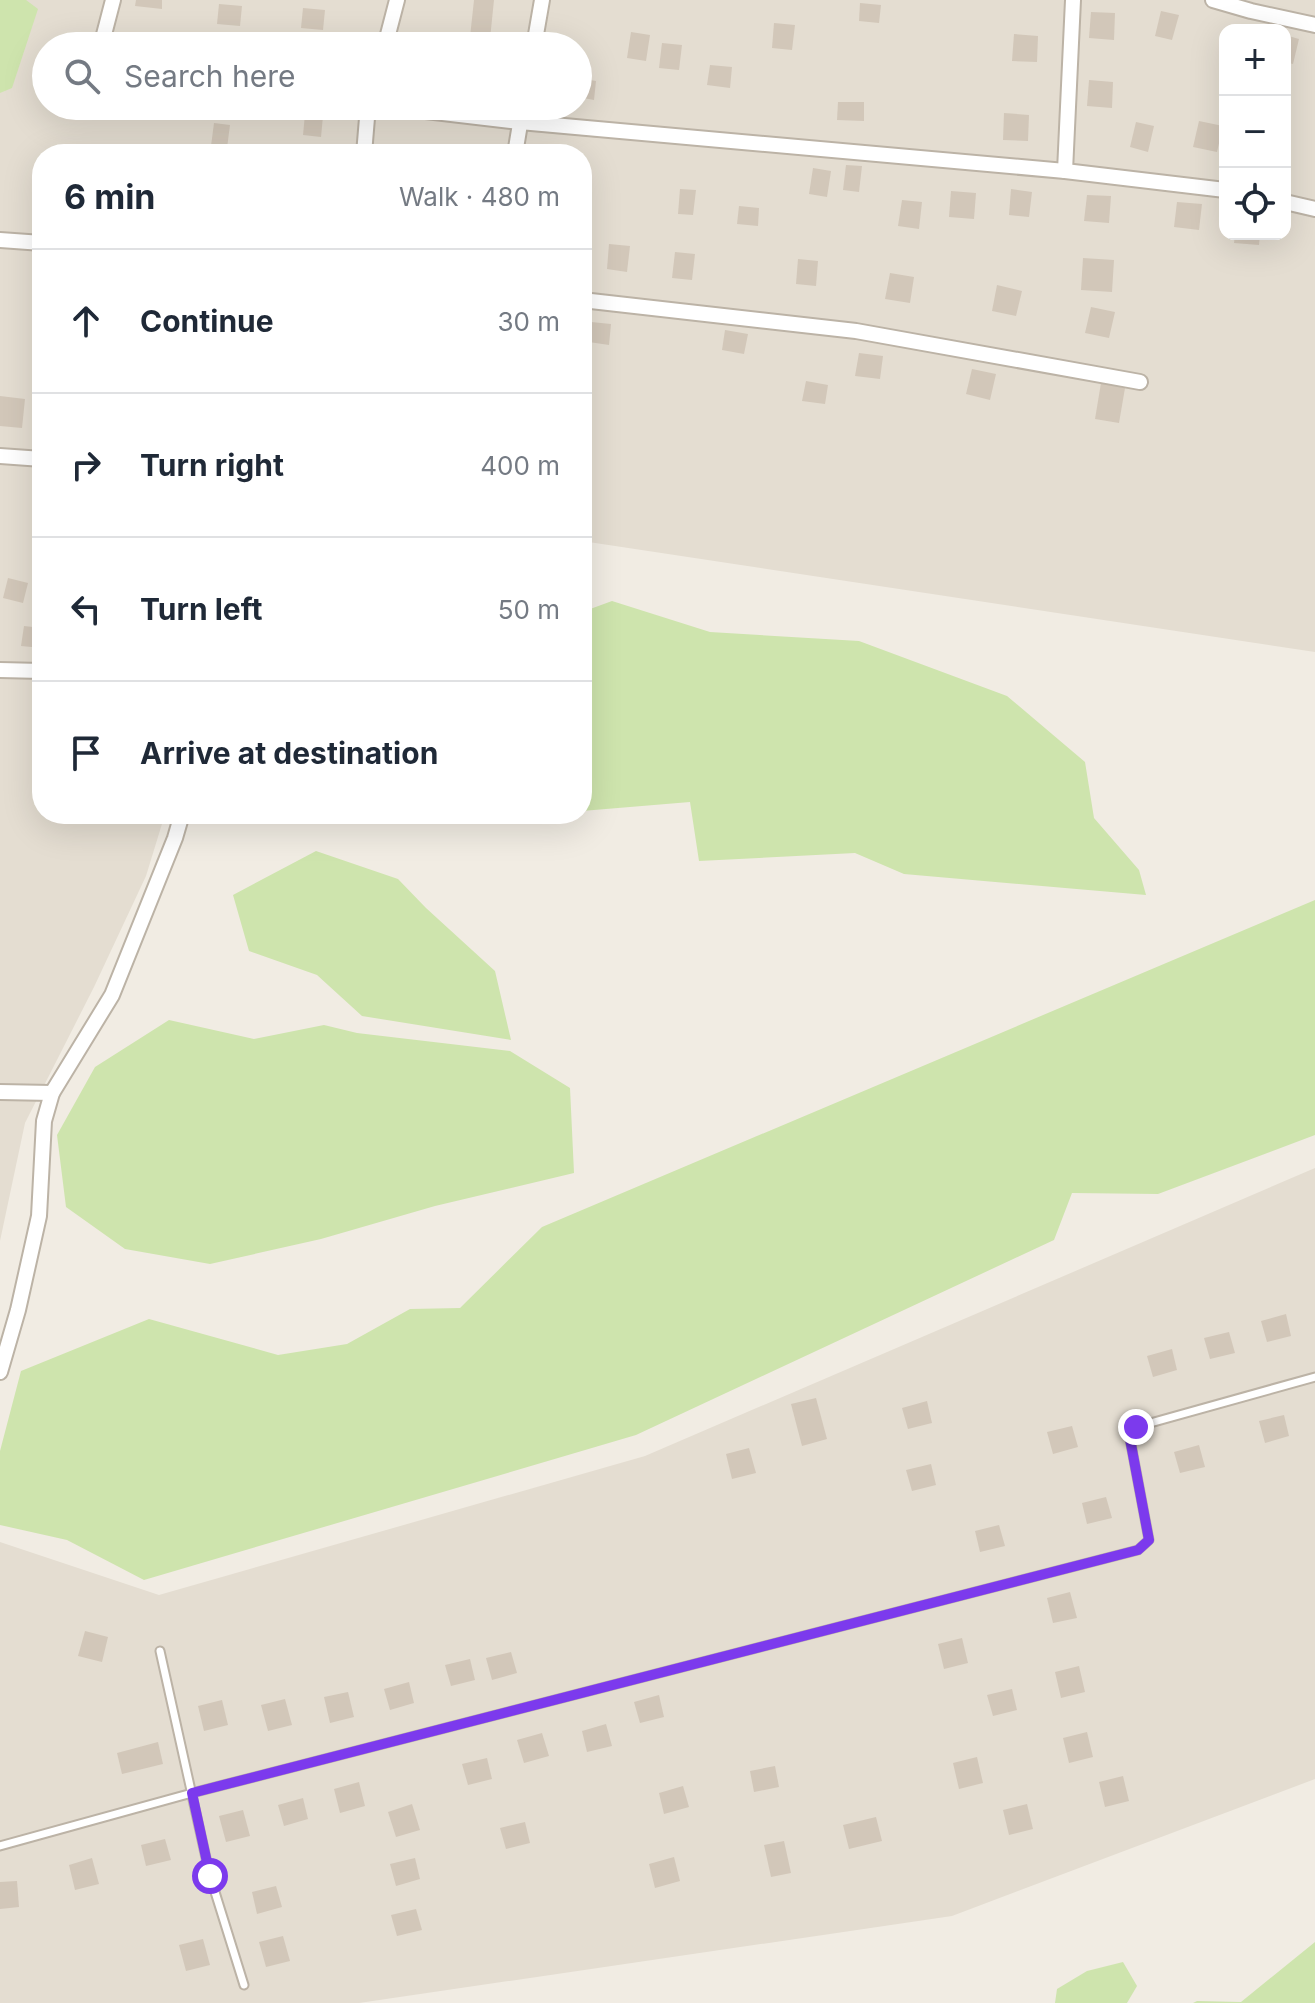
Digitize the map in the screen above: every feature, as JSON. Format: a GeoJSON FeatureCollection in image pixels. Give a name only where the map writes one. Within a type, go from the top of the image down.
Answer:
{"type":"FeatureCollection","features":[{"type":"Feature","properties":{"kind":"street"},"geometry":{"type":"LineString","coordinates":[[105,32],[113,0]]}},
{"type":"Feature","properties":{"kind":"street"},"geometry":{"type":"LineString","coordinates":[[389,32],[397,0]]}},
{"type":"Feature","properties":{"kind":"street"},"geometry":{"type":"LineString","coordinates":[[536,32],[542,0]]}},
{"type":"Feature","properties":{"kind":"street"},"geometry":{"type":"LineString","coordinates":[[1065,171],[1073,0]]}},
{"type":"Feature","properties":{"kind":"street"},"geometry":{"type":"LineString","coordinates":[[1213,0],[1315,25]]}},
{"type":"Feature","properties":{"kind":"street"},"geometry":{"type":"LineString","coordinates":[[365,144],[367,120]]}},
{"type":"Feature","properties":{"kind":"street"},"geometry":{"type":"LineString","coordinates":[[503,120],[1065,171],[1219,189]]}},
{"type":"Feature","properties":{"kind":"street"},"geometry":{"type":"LineString","coordinates":[[517,144],[520,122]]}},
{"type":"Feature","properties":{"kind":"street"},"geometry":{"type":"LineString","coordinates":[[1291,203],[1315,209]]}},
{"type":"Feature","properties":{"kind":"street"},"geometry":{"type":"LineString","coordinates":[[0,240],[32,242]]}},
{"type":"Feature","properties":{"kind":"street"},"geometry":{"type":"LineString","coordinates":[[592,301],[856,331],[1140,382]]}},
{"type":"Feature","properties":{"kind":"street"},"geometry":{"type":"LineString","coordinates":[[0,456],[32,458]]}},
{"type":"Feature","properties":{"kind":"street"},"geometry":{"type":"LineString","coordinates":[[0,670],[32,671]]}},
{"type":"Feature","properties":{"kind":"street"},"geometry":{"type":"LineString","coordinates":[[0,1372],[18,1310],[39,1216],[44,1121],[52,1093],[112,995],[179,824]]}},
{"type":"Feature","properties":{"kind":"street"},"geometry":{"type":"LineString","coordinates":[[0,1092],[52,1093]]}},
{"type":"Feature","properties":{"kind":"lane"},"geometry":{"type":"LineString","coordinates":[[0,1846],[192,1793],[1138,1550],[1149,1540],[1130,1439],[1136,1427],[1315,1377]]}},
{"type":"Feature","properties":{"kind":"lane"},"geometry":{"type":"LineString","coordinates":[[160,1651],[210,1876],[244,1985]]}},
{"type":"Feature","properties":{"kind":"shaded area"},"geometry":{"type":"Polygon","coordinates":[[[0,0],[1315,0],[1315,652],[592,543],[592,144],[32,144],[32,824],[162,824],[146,876],[25,1123],[0,1241],[0,0]]]}},
{"type":"Feature","properties":{"kind":"shaded area"},"geometry":{"type":"Polygon","coordinates":[[[1315,1168],[1315,1779],[952,1916],[359,2003],[0,2003],[0,1542],[159,1595],[645,1456],[1315,1168]]]}},
{"type":"Feature","properties":{"kind":"green space"},"geometry":{"type":"Polygon","coordinates":[[[0,0],[26,0],[38,9],[12,88],[0,93],[0,0]]]}},
{"type":"Feature","properties":{"kind":"green space"},"geometry":{"type":"Polygon","coordinates":[[[612,601],[710,632],[859,641],[1007,696],[1085,762],[1094,818],[1139,870],[1146,895],[904,874],[855,853],[699,861],[690,802],[592,810],[592,608],[612,601]]]}},
{"type":"Feature","properties":{"kind":"green space"},"geometry":{"type":"Polygon","coordinates":[[[316,851],[398,879],[495,971],[511,1040],[362,1016],[317,975],[249,951],[233,895],[316,851]]]}},
{"type":"Feature","properties":{"kind":"green space"},"geometry":{"type":"Polygon","coordinates":[[[1315,900],[1315,1135],[1158,1194],[1072,1193],[1054,1240],[636,1435],[144,1580],[67,1540],[0,1525],[0,1451],[21,1371],[149,1319],[278,1355],[347,1344],[410,1309],[460,1308],[542,1227],[1315,900]]]}},
{"type":"Feature","properties":{"kind":"green space"},"geometry":{"type":"Polygon","coordinates":[[[169,1020],[254,1039],[324,1025],[357,1033],[510,1051],[570,1088],[574,1173],[435,1206],[321,1239],[210,1264],[125,1249],[66,1207],[57,1135],[95,1067],[169,1020]]]}},
{"type":"Feature","properties":{"kind":"green space"},"geometry":{"type":"Polygon","coordinates":[[[1315,1942],[1315,2003],[1193,2003],[1241,2002],[1315,1942]]]}},
{"type":"Feature","properties":{"kind":"green space"},"geometry":{"type":"Polygon","coordinates":[[[1123,1962],[1137,1986],[1127,2003],[1055,2003],[1057,1989],[1087,1971],[1123,1962]]]}},
{"type":"Feature","properties":{"kind":"building"},"geometry":{"type":"Polygon","coordinates":[[[136,0],[162,0],[162,9],[135,6],[136,0]]]}},
{"type":"Feature","properties":{"kind":"building"},"geometry":{"type":"Polygon","coordinates":[[[474,0],[494,0],[491,32],[471,32],[474,0]]]}},
{"type":"Feature","properties":{"kind":"building"},"geometry":{"type":"Polygon","coordinates":[[[860,3],[881,5],[879,23],[859,21],[860,3]]]}},
{"type":"Feature","properties":{"kind":"building"},"geometry":{"type":"Polygon","coordinates":[[[219,4],[242,6],[240,26],[217,24],[219,4]]]}},
{"type":"Feature","properties":{"kind":"building"},"geometry":{"type":"Polygon","coordinates":[[[303,8],[325,10],[323,30],[301,28],[303,8]]]}},
{"type":"Feature","properties":{"kind":"building"},"geometry":{"type":"Polygon","coordinates":[[[1161,11],[1179,15],[1172,40],[1155,36],[1161,11]]]}},
{"type":"Feature","properties":{"kind":"building"},"geometry":{"type":"Polygon","coordinates":[[[1091,12],[1115,13],[1114,40],[1089,38],[1091,12]]]}},
{"type":"Feature","properties":{"kind":"building"},"geometry":{"type":"Polygon","coordinates":[[[774,23],[795,25],[792,50],[772,48],[774,23]]]}},
{"type":"Feature","properties":{"kind":"building"},"geometry":{"type":"Polygon","coordinates":[[[631,32],[650,35],[646,61],[627,58],[631,32]]]}},
{"type":"Feature","properties":{"kind":"building"},"geometry":{"type":"Polygon","coordinates":[[[1014,34],[1038,36],[1037,62],[1012,61],[1014,34]]]}},
{"type":"Feature","properties":{"kind":"building"},"geometry":{"type":"Polygon","coordinates":[[[1291,37],[1299,39],[1291,64],[1291,37]]]}},
{"type":"Feature","properties":{"kind":"building"},"geometry":{"type":"Polygon","coordinates":[[[662,43],[682,45],[679,70],[659,68],[662,43]]]}},
{"type":"Feature","properties":{"kind":"building"},"geometry":{"type":"Polygon","coordinates":[[[710,65],[732,67],[730,88],[707,85],[710,65]]]}},
{"type":"Feature","properties":{"kind":"building"},"geometry":{"type":"Polygon","coordinates":[[[592,80],[596,81],[592,100],[592,80]]]}},
{"type":"Feature","properties":{"kind":"building"},"geometry":{"type":"Polygon","coordinates":[[[1089,80],[1113,82],[1112,108],[1087,106],[1089,80]]]}},
{"type":"Feature","properties":{"kind":"building"},"geometry":{"type":"Polygon","coordinates":[[[838,102],[864,102],[864,121],[837,120],[838,102]]]}},
{"type":"Feature","properties":{"kind":"building"},"geometry":{"type":"Polygon","coordinates":[[[1004,113],[1029,115],[1028,141],[1003,140],[1004,113]]]}},
{"type":"Feature","properties":{"kind":"building"},"geometry":{"type":"Polygon","coordinates":[[[304,120],[323,120],[321,137],[303,135],[304,120]]]}},
{"type":"Feature","properties":{"kind":"building"},"geometry":{"type":"Polygon","coordinates":[[[1199,121],[1219,125],[1217,152],[1193,147],[1199,121]]]}},
{"type":"Feature","properties":{"kind":"building"},"geometry":{"type":"Polygon","coordinates":[[[1136,122],[1154,126],[1148,152],[1130,147],[1136,122]]]}},
{"type":"Feature","properties":{"kind":"building"},"geometry":{"type":"Polygon","coordinates":[[[214,123],[230,125],[228,144],[211,144],[214,123]]]}},
{"type":"Feature","properties":{"kind":"building"},"geometry":{"type":"Polygon","coordinates":[[[846,165],[862,166],[859,192],[843,190],[846,165]]]}},
{"type":"Feature","properties":{"kind":"building"},"geometry":{"type":"Polygon","coordinates":[[[813,168],[831,171],[827,197],[809,194],[813,168]]]}},
{"type":"Feature","properties":{"kind":"building"},"geometry":{"type":"Polygon","coordinates":[[[680,189],[696,190],[693,215],[678,214],[680,189]]]}},
{"type":"Feature","properties":{"kind":"building"},"geometry":{"type":"Polygon","coordinates":[[[1011,189],[1032,192],[1029,217],[1009,215],[1011,189]]]}},
{"type":"Feature","properties":{"kind":"building"},"geometry":{"type":"Polygon","coordinates":[[[951,191],[976,193],[974,219],[949,217],[951,191]]]}},
{"type":"Feature","properties":{"kind":"building"},"geometry":{"type":"Polygon","coordinates":[[[1087,195],[1111,196],[1109,223],[1084,221],[1087,195]]]}},
{"type":"Feature","properties":{"kind":"building"},"geometry":{"type":"Polygon","coordinates":[[[902,200],[922,202],[919,229],[898,226],[902,200]]]}},
{"type":"Feature","properties":{"kind":"building"},"geometry":{"type":"Polygon","coordinates":[[[1177,202],[1202,204],[1199,230],[1174,227],[1177,202]]]}},
{"type":"Feature","properties":{"kind":"building"},"geometry":{"type":"Polygon","coordinates":[[[739,206],[759,208],[758,226],[737,224],[739,206]]]}},
{"type":"Feature","properties":{"kind":"building"},"geometry":{"type":"Polygon","coordinates":[[[1234,240],[1259,240],[1259,245],[1234,243],[1234,240]]]}},
{"type":"Feature","properties":{"kind":"building"},"geometry":{"type":"Polygon","coordinates":[[[609,244],[630,246],[627,272],[607,269],[609,244]]]}},
{"type":"Feature","properties":{"kind":"building"},"geometry":{"type":"Polygon","coordinates":[[[675,252],[695,254],[692,280],[672,278],[675,252]]]}},
{"type":"Feature","properties":{"kind":"building"},"geometry":{"type":"Polygon","coordinates":[[[1083,258],[1114,260],[1112,292],[1081,290],[1083,258]]]}},
{"type":"Feature","properties":{"kind":"building"},"geometry":{"type":"Polygon","coordinates":[[[798,259],[818,261],[816,286],[796,284],[798,259]]]}},
{"type":"Feature","properties":{"kind":"building"},"geometry":{"type":"Polygon","coordinates":[[[890,273],[914,277],[910,303],[885,299],[890,273]]]}},
{"type":"Feature","properties":{"kind":"building"},"geometry":{"type":"Polygon","coordinates":[[[997,285],[1022,291],[1016,316],[992,311],[997,285]]]}},
{"type":"Feature","properties":{"kind":"building"},"geometry":{"type":"Polygon","coordinates":[[[1091,307],[1115,312],[1109,338],[1085,333],[1091,307]]]}},
{"type":"Feature","properties":{"kind":"building"},"geometry":{"type":"Polygon","coordinates":[[[592,322],[611,324],[609,345],[592,342],[592,322]]]}},
{"type":"Feature","properties":{"kind":"building"},"geometry":{"type":"Polygon","coordinates":[[[725,330],[748,334],[744,354],[722,350],[725,330]]]}},
{"type":"Feature","properties":{"kind":"building"},"geometry":{"type":"Polygon","coordinates":[[[859,353],[883,356],[880,379],[855,376],[859,353]]]}},
{"type":"Feature","properties":{"kind":"building"},"geometry":{"type":"Polygon","coordinates":[[[972,369],[996,374],[990,400],[966,394],[972,369]]]}},
{"type":"Feature","properties":{"kind":"building"},"geometry":{"type":"Polygon","coordinates":[[[806,381],[828,385],[825,404],[802,401],[806,381]]]}},
{"type":"Feature","properties":{"kind":"building"},"geometry":{"type":"Polygon","coordinates":[[[1101,383],[1125,388],[1119,423],[1095,419],[1101,383]]]}},
{"type":"Feature","properties":{"kind":"building"},"geometry":{"type":"Polygon","coordinates":[[[0,396],[25,399],[22,428],[0,426],[0,396]]]}},
{"type":"Feature","properties":{"kind":"building"},"geometry":{"type":"Polygon","coordinates":[[[8,578],[28,583],[23,603],[3,598],[8,578]]]}},
{"type":"Feature","properties":{"kind":"building"},"geometry":{"type":"Polygon","coordinates":[[[24,626],[32,627],[32,647],[21,646],[24,626]]]}},
{"type":"Feature","properties":{"kind":"building"},"geometry":{"type":"Polygon","coordinates":[[[1286,1314],[1291,1336],[1267,1342],[1261,1321],[1286,1314]]]}},
{"type":"Feature","properties":{"kind":"building"},"geometry":{"type":"Polygon","coordinates":[[[1229,1332],[1235,1353],[1210,1359],[1204,1338],[1229,1332]]]}},
{"type":"Feature","properties":{"kind":"building"},"geometry":{"type":"Polygon","coordinates":[[[1172,1349],[1177,1370],[1153,1377],[1147,1356],[1172,1349]]]}},
{"type":"Feature","properties":{"kind":"building"},"geometry":{"type":"Polygon","coordinates":[[[816,1398],[827,1439],[802,1446],[791,1404],[816,1398]]]}},
{"type":"Feature","properties":{"kind":"building"},"geometry":{"type":"Polygon","coordinates":[[[927,1401],[932,1423],[908,1429],[902,1408],[927,1401]]]}},
{"type":"Feature","properties":{"kind":"building"},"geometry":{"type":"Polygon","coordinates":[[[1284,1415],[1289,1436],[1265,1443],[1259,1421],[1284,1415]]]}},
{"type":"Feature","properties":{"kind":"building"},"geometry":{"type":"Polygon","coordinates":[[[1072,1426],[1078,1447],[1053,1454],[1047,1432],[1072,1426]]]}},
{"type":"Feature","properties":{"kind":"building"},"geometry":{"type":"Polygon","coordinates":[[[1199,1445],[1205,1467],[1180,1473],[1174,1452],[1199,1445]]]}},
{"type":"Feature","properties":{"kind":"building"},"geometry":{"type":"Polygon","coordinates":[[[749,1448],[756,1473],[732,1479],[726,1454],[749,1448]]]}},
{"type":"Feature","properties":{"kind":"building"},"geometry":{"type":"Polygon","coordinates":[[[931,1464],[936,1485],[912,1491],[906,1470],[931,1464]]]}},
{"type":"Feature","properties":{"kind":"building"},"geometry":{"type":"Polygon","coordinates":[[[1106,1497],[1112,1518],[1087,1524],[1082,1503],[1106,1497]]]}},
{"type":"Feature","properties":{"kind":"building"},"geometry":{"type":"Polygon","coordinates":[[[999,1525],[1005,1546],[980,1552],[975,1531],[999,1525]]]}},
{"type":"Feature","properties":{"kind":"building"},"geometry":{"type":"Polygon","coordinates":[[[1070,1592],[1077,1618],[1053,1623],[1047,1598],[1070,1592]]]}},
{"type":"Feature","properties":{"kind":"building"},"geometry":{"type":"Polygon","coordinates":[[[85,1631],[108,1637],[102,1662],[78,1656],[85,1631]]]}},
{"type":"Feature","properties":{"kind":"building"},"geometry":{"type":"Polygon","coordinates":[[[962,1638],[968,1663],[944,1669],[938,1644],[962,1638]]]}},
{"type":"Feature","properties":{"kind":"building"},"geometry":{"type":"Polygon","coordinates":[[[511,1652],[517,1673],[492,1680],[486,1658],[511,1652]]]}},
{"type":"Feature","properties":{"kind":"building"},"geometry":{"type":"Polygon","coordinates":[[[470,1659],[475,1680],[451,1686],[445,1665],[470,1659]]]}},
{"type":"Feature","properties":{"kind":"building"},"geometry":{"type":"Polygon","coordinates":[[[1079,1666],[1085,1692],[1061,1698],[1055,1672],[1079,1666]]]}},
{"type":"Feature","properties":{"kind":"building"},"geometry":{"type":"Polygon","coordinates":[[[409,1682],[414,1703],[390,1710],[384,1689],[409,1682]]]}},
{"type":"Feature","properties":{"kind":"building"},"geometry":{"type":"Polygon","coordinates":[[[1012,1689],[1017,1710],[993,1716],[987,1695],[1012,1689]]]}},
{"type":"Feature","properties":{"kind":"building"},"geometry":{"type":"Polygon","coordinates":[[[348,1692],[354,1717],[330,1723],[324,1697],[348,1692]]]}},
{"type":"Feature","properties":{"kind":"building"},"geometry":{"type":"Polygon","coordinates":[[[659,1695],[664,1717],[640,1723],[634,1702],[659,1695]]]}},
{"type":"Feature","properties":{"kind":"building"},"geometry":{"type":"Polygon","coordinates":[[[285,1699],[292,1725],[268,1731],[261,1705],[285,1699]]]}},
{"type":"Feature","properties":{"kind":"building"},"geometry":{"type":"Polygon","coordinates":[[[222,1700],[228,1725],[204,1731],[198,1706],[222,1700]]]}},
{"type":"Feature","properties":{"kind":"building"},"geometry":{"type":"Polygon","coordinates":[[[606,1724],[612,1746],[587,1752],[582,1731],[606,1724]]]}},
{"type":"Feature","properties":{"kind":"building"},"geometry":{"type":"Polygon","coordinates":[[[1087,1732],[1093,1757],[1069,1763],[1063,1738],[1087,1732]]]}},
{"type":"Feature","properties":{"kind":"building"},"geometry":{"type":"Polygon","coordinates":[[[542,1733],[549,1756],[524,1763],[517,1740],[542,1733]]]}},
{"type":"Feature","properties":{"kind":"building"},"geometry":{"type":"Polygon","coordinates":[[[158,1742],[163,1764],[122,1774],[117,1753],[158,1742]]]}},
{"type":"Feature","properties":{"kind":"building"},"geometry":{"type":"Polygon","coordinates":[[[977,1757],[983,1783],[959,1789],[953,1763],[977,1757]]]}},
{"type":"Feature","properties":{"kind":"building"},"geometry":{"type":"Polygon","coordinates":[[[487,1758],[492,1779],[468,1785],[462,1764],[487,1758]]]}},
{"type":"Feature","properties":{"kind":"building"},"geometry":{"type":"Polygon","coordinates":[[[775,1766],[779,1787],[754,1792],[750,1771],[775,1766]]]}},
{"type":"Feature","properties":{"kind":"building"},"geometry":{"type":"Polygon","coordinates":[[[1123,1776],[1129,1801],[1105,1807],[1099,1782],[1123,1776]]]}},
{"type":"Feature","properties":{"kind":"building"},"geometry":{"type":"Polygon","coordinates":[[[359,1782],[365,1806],[340,1813],[334,1789],[359,1782]]]}},
{"type":"Feature","properties":{"kind":"building"},"geometry":{"type":"Polygon","coordinates":[[[683,1786],[689,1807],[664,1814],[659,1793],[683,1786]]]}},
{"type":"Feature","properties":{"kind":"building"},"geometry":{"type":"Polygon","coordinates":[[[303,1798],[308,1819],[284,1826],[278,1805],[303,1798]]]}},
{"type":"Feature","properties":{"kind":"building"},"geometry":{"type":"Polygon","coordinates":[[[412,1804],[420,1830],[396,1837],[388,1812],[412,1804]]]}},
{"type":"Feature","properties":{"kind":"building"},"geometry":{"type":"Polygon","coordinates":[[[1027,1804],[1033,1829],[1009,1835],[1003,1810],[1027,1804]]]}},
{"type":"Feature","properties":{"kind":"building"},"geometry":{"type":"Polygon","coordinates":[[[243,1810],[250,1836],[226,1842],[219,1816],[243,1810]]]}},
{"type":"Feature","properties":{"kind":"building"},"geometry":{"type":"Polygon","coordinates":[[[876,1817],[882,1841],[849,1849],[843,1825],[876,1817]]]}},
{"type":"Feature","properties":{"kind":"building"},"geometry":{"type":"Polygon","coordinates":[[[525,1822],[530,1843],[506,1849],[500,1828],[525,1822]]]}},
{"type":"Feature","properties":{"kind":"building"},"geometry":{"type":"Polygon","coordinates":[[[165,1839],[171,1860],[146,1866],[141,1845],[165,1839]]]}},
{"type":"Feature","properties":{"kind":"building"},"geometry":{"type":"Polygon","coordinates":[[[784,1841],[791,1873],[771,1877],[764,1845],[784,1841]]]}},
{"type":"Feature","properties":{"kind":"building"},"geometry":{"type":"Polygon","coordinates":[[[674,1857],[680,1881],[655,1888],[649,1864],[674,1857]]]}},
{"type":"Feature","properties":{"kind":"building"},"geometry":{"type":"Polygon","coordinates":[[[92,1858],[99,1884],[75,1890],[69,1865],[92,1858]]]}},
{"type":"Feature","properties":{"kind":"building"},"geometry":{"type":"Polygon","coordinates":[[[415,1858],[420,1879],[396,1886],[390,1864],[415,1858]]]}},
{"type":"Feature","properties":{"kind":"building"},"geometry":{"type":"Polygon","coordinates":[[[17,1881],[19,1907],[0,1909],[0,1882],[17,1881]]]}},
{"type":"Feature","properties":{"kind":"building"},"geometry":{"type":"Polygon","coordinates":[[[276,1886],[282,1907],[257,1914],[252,1892],[276,1886]]]}},
{"type":"Feature","properties":{"kind":"building"},"geometry":{"type":"Polygon","coordinates":[[[416,1909],[422,1930],[397,1936],[391,1915],[416,1909]]]}},
{"type":"Feature","properties":{"kind":"building"},"geometry":{"type":"Polygon","coordinates":[[[283,1936],[290,1961],[266,1967],[259,1942],[283,1936]]]}},
{"type":"Feature","properties":{"kind":"building"},"geometry":{"type":"Polygon","coordinates":[[[203,1939],[210,1965],[186,1971],[179,1945],[203,1939]]]}},
{"type":"Feature","properties":{"kind":"route"},"geometry":{"type":"LineString","coordinates":[[210,1876],[192,1793],[1138,1550],[1149,1540],[1130,1439],[1136,1427]]}}]}
